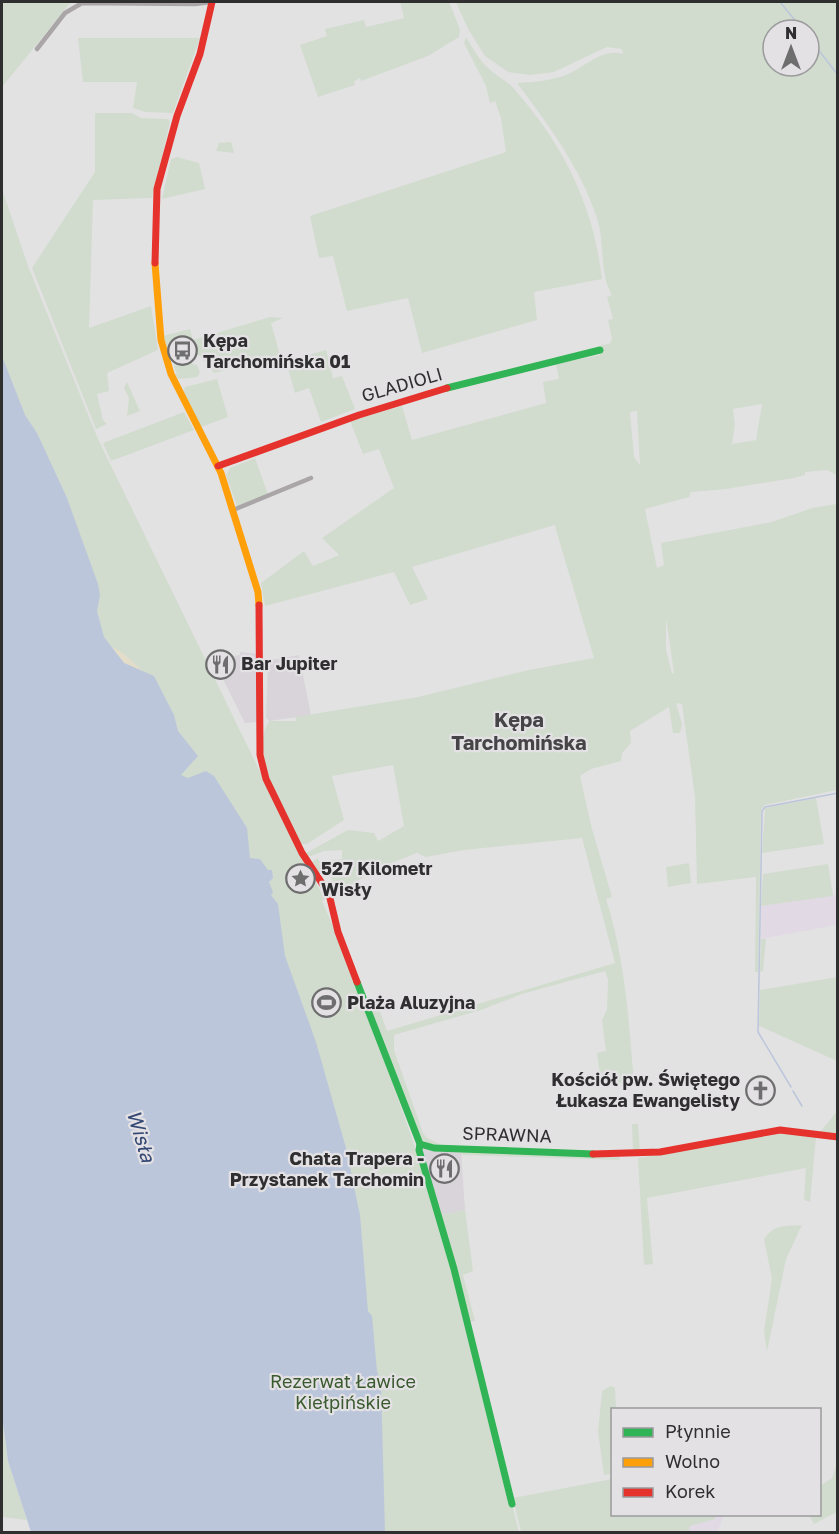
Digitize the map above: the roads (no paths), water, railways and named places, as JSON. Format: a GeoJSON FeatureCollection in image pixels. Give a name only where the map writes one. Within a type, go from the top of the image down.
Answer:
{"type":"FeatureCollection","features":[{"type":"Feature","properties":{"kind":"street"},"geometry":{"type":"LineString","coordinates":[[37,49],[65,13],[82,3],[195,4],[212,2],[200,54],[177,116],[157,189],[154,248],[156,300],[165,354],[175,385],[218,466],[258,592],[261,627],[261,767],[302,853],[329,894],[332,914],[413,1131],[420,1144],[418,1150],[454,1269],[512,1504]]}},
{"type":"Feature","properties":{"kind":"street","name":"GLADIOLI"},"geometry":{"type":"LineString","coordinates":[[218,466],[370,410],[536,363],[600,350]]}},
{"type":"Feature","properties":{"kind":"street"},"geometry":{"type":"LineString","coordinates":[[233,510],[311,478]]}},
{"type":"Feature","properties":{"kind":"street","name":"SPRAWNA"},"geometry":{"type":"LineString","coordinates":[[420,1144],[434,1148],[626,1155],[660,1152],[780,1130],[837,1137]]}},
{"type":"Feature","properties":{"kind":"water","name":"Wisła"},"geometry":{"type":"Polygon","coordinates":[[[2,356],[25,415],[37,433],[67,498],[98,584],[100,595],[97,611],[104,637],[124,663],[154,676],[174,715],[178,731],[198,756],[181,775],[188,778],[206,771],[214,776],[247,828],[250,858],[260,859],[268,870],[272,870],[273,878],[269,882],[273,892],[271,895],[278,904],[285,956],[316,1042],[346,1148],[360,1215],[368,1311],[372,1316],[377,1371],[381,1383],[385,1532],[31,1532],[8,1461],[2,1416],[2,356]]]}},
{"type":"Feature","properties":{"kind":"waterway"},"geometry":{"type":"LineString","coordinates":[[780,2],[793,18]]}},
{"type":"Feature","properties":{"kind":"waterway"},"geometry":{"type":"LineString","coordinates":[[821,53],[838,75]]}},
{"type":"Feature","properties":{"kind":"waterway"},"geometry":{"type":"LineString","coordinates":[[791,1087],[758,1032],[762,811],[765,807],[838,793]]}},
{"type":"Feature","properties":{"kind":"waterway"},"geometry":{"type":"LineString","coordinates":[[793,1091],[802,1106]]}},
{"type":"Feature","properties":{"kind":"place","name":"Kępa Tarchomińska 01"},"geometry":{"type":"Point","coordinates":[182,351]}},
{"type":"Feature","properties":{"kind":"place","name":"Bar Jupiter"},"geometry":{"type":"Point","coordinates":[220,664]}},
{"type":"Feature","properties":{"kind":"place","name":"527 Kilometr Wisły"},"geometry":{"type":"Point","coordinates":[300,879]}},
{"type":"Feature","properties":{"kind":"place","name":"Plaża Aluzyjna"},"geometry":{"type":"Point","coordinates":[326,1003]}},
{"type":"Feature","properties":{"kind":"place","name":"Kościół pw. Świętego Łukasza Ewangelisty"},"geometry":{"type":"Point","coordinates":[761,1090]}},
{"type":"Feature","properties":{"kind":"place","name":"Chata Trapera - Przystanek Tarchomin"},"geometry":{"type":"Point","coordinates":[445,1169]}},
{"type":"Feature","properties":{"kind":"district","name":"Kępa Tarchomińska"},"geometry":{"type":"Point","coordinates":[519,732]}},
{"type":"Feature","properties":{"kind":"park label","name":"Rezerwat Ławice Kiełpińskie"},"geometry":{"type":"Point","coordinates":[343,1392]}}]}
